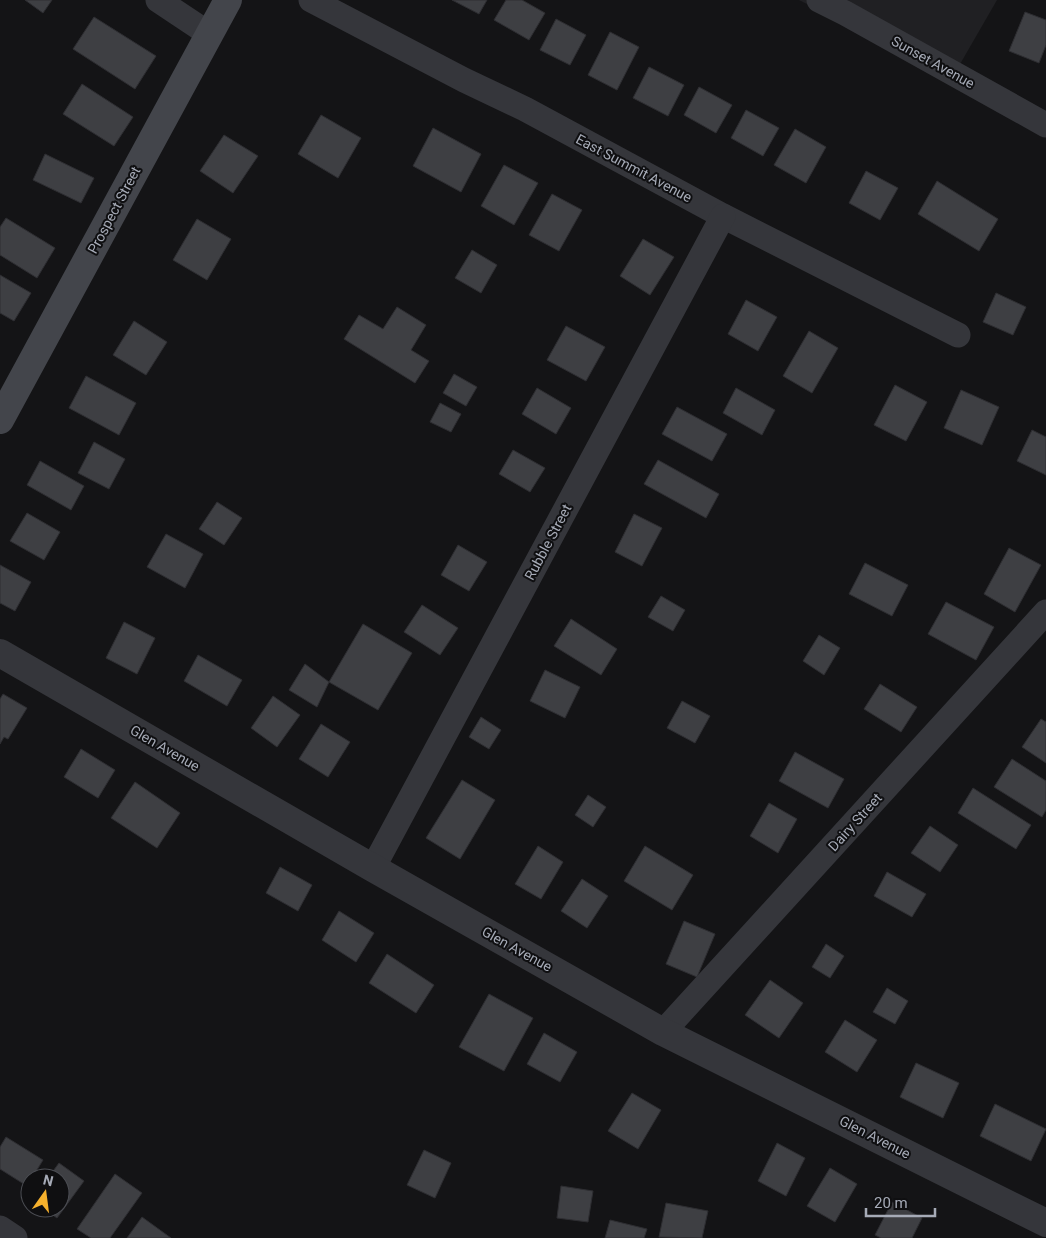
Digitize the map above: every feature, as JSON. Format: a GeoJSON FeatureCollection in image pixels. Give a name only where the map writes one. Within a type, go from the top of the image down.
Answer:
{"type":"FeatureCollection","features":[{"type":"Feature","properties":{"kind":"main road","name":"Prospect Street"},"geometry":{"type":"LineString","coordinates":[[0,420],[228,0]]}},
{"type":"Feature","properties":{"kind":"street"},"geometry":{"type":"LineString","coordinates":[[158,0],[209,34]]}},
{"type":"Feature","properties":{"kind":"street","name":"East Summit Avenue"},"geometry":{"type":"LineString","coordinates":[[311,0],[464,80],[525,109],[723,216],[958,335]]}},
{"type":"Feature","properties":{"kind":"street","name":"Sunset Avenue"},"geometry":{"type":"LineString","coordinates":[[819,0],[1046,125]]}},
{"type":"Feature","properties":{"kind":"street","name":"Rubble Street"},"geometry":{"type":"LineString","coordinates":[[373,868],[723,216]]}},
{"type":"Feature","properties":{"kind":"street","name":"Dairy Street"},"geometry":{"type":"LineString","coordinates":[[663,1032],[1046,612]]}},
{"type":"Feature","properties":{"kind":"street","name":"Glen Avenue"},"geometry":{"type":"LineString","coordinates":[[0,652],[373,868],[663,1032],[1046,1223]]}},
{"type":"Feature","properties":{"kind":"street"},"geometry":{"type":"LineString","coordinates":[[0,1228],[14,1238]]}},
{"type":"Feature","properties":{"kind":"shaded area"},"geometry":{"type":"Polygon","coordinates":[[[799,0],[997,0],[952,78],[799,0]]]}},
{"type":"Feature","properties":{"kind":"building"},"geometry":{"type":"Polygon","coordinates":[[[25,0],[52,0],[43,13],[25,0]]]}},
{"type":"Feature","properties":{"kind":"building"},"geometry":{"type":"Polygon","coordinates":[[[452,0],[487,0],[479,14],[452,0]]]}},
{"type":"Feature","properties":{"kind":"building"},"geometry":{"type":"Polygon","coordinates":[[[506,0],[522,0],[545,13],[529,40],[494,20],[506,0]]]}},
{"type":"Feature","properties":{"kind":"building"},"geometry":{"type":"Polygon","coordinates":[[[1025,12],[1046,20],[1046,45],[1039,63],[1009,51],[1025,12]]]}},
{"type":"Feature","properties":{"kind":"building"},"geometry":{"type":"Polygon","coordinates":[[[94,17],[156,56],[135,89],[73,49],[94,17]]]}},
{"type":"Feature","properties":{"kind":"building"},"geometry":{"type":"Polygon","coordinates":[[[556,19],[586,35],[570,65],[540,50],[556,19]]]}},
{"type":"Feature","properties":{"kind":"building"},"geometry":{"type":"Polygon","coordinates":[[[610,32],[639,47],[617,90],[588,75],[610,32]]]}},
{"type":"Feature","properties":{"kind":"building"},"geometry":{"type":"Polygon","coordinates":[[[649,67],[684,85],[668,116],[633,98],[649,67]]]}},
{"type":"Feature","properties":{"kind":"building"},"geometry":{"type":"Polygon","coordinates":[[[82,84],[133,117],[114,146],[63,114],[82,84]]]}},
{"type":"Feature","properties":{"kind":"building"},"geometry":{"type":"Polygon","coordinates":[[[699,87],[732,105],[716,133],[684,115],[699,87]]]}},
{"type":"Feature","properties":{"kind":"building"},"geometry":{"type":"Polygon","coordinates":[[[746,110],[779,128],[763,156],[731,138],[746,110]]]}},
{"type":"Feature","properties":{"kind":"building"},"geometry":{"type":"Polygon","coordinates":[[[321,115],[361,138],[338,178],[298,154],[321,115]]]}},
{"type":"Feature","properties":{"kind":"building"},"geometry":{"type":"Polygon","coordinates":[[[433,128],[481,154],[461,192],[413,166],[433,128]]]}},
{"type":"Feature","properties":{"kind":"building"},"geometry":{"type":"Polygon","coordinates":[[[795,129],[826,147],[806,183],[774,165],[795,129]]]}},
{"type":"Feature","properties":{"kind":"building"},"geometry":{"type":"Polygon","coordinates":[[[224,135],[258,156],[233,193],[200,171],[224,135]]]}},
{"type":"Feature","properties":{"kind":"building"},"geometry":{"type":"Polygon","coordinates":[[[45,154],[94,178],[81,203],[33,180],[45,154]]]}},
{"type":"Feature","properties":{"kind":"building"},"geometry":{"type":"Polygon","coordinates":[[[504,165],[538,183],[514,225],[481,206],[504,165]]]}},
{"type":"Feature","properties":{"kind":"building"},"geometry":{"type":"Polygon","coordinates":[[[866,171],[898,188],[880,220],[849,203],[866,171]]]}},
{"type":"Feature","properties":{"kind":"building"},"geometry":{"type":"Polygon","coordinates":[[[937,181],[998,219],[979,251],[918,214],[937,181]]]}},
{"type":"Feature","properties":{"kind":"building"},"geometry":{"type":"Polygon","coordinates":[[[552,194],[582,210],[559,251],[529,235],[552,194]]]}},
{"type":"Feature","properties":{"kind":"building"},"geometry":{"type":"Polygon","coordinates":[[[6,218],[55,248],[37,278],[0,255],[0,227],[6,218]]]}},
{"type":"Feature","properties":{"kind":"building"},"geometry":{"type":"Polygon","coordinates":[[[197,219],[231,239],[207,280],[173,260],[197,219]]]}},
{"type":"Feature","properties":{"kind":"building"},"geometry":{"type":"Polygon","coordinates":[[[643,239],[674,257],[650,295],[620,276],[643,239]]]}},
{"type":"Feature","properties":{"kind":"building"},"geometry":{"type":"Polygon","coordinates":[[[472,250],[497,265],[481,293],[455,278],[472,250]]]}},
{"type":"Feature","properties":{"kind":"building"},"geometry":{"type":"Polygon","coordinates":[[[0,275],[31,293],[14,321],[0,313],[0,275]]]}},
{"type":"Feature","properties":{"kind":"building"},"geometry":{"type":"Polygon","coordinates":[[[996,293],[1026,307],[1013,335],[983,322],[996,293]]]}},
{"type":"Feature","properties":{"kind":"building"},"geometry":{"type":"Polygon","coordinates":[[[746,300],[777,317],[758,351],[728,334],[746,300]]]}},
{"type":"Feature","properties":{"kind":"building"},"geometry":{"type":"Polygon","coordinates":[[[397,307],[426,325],[411,350],[429,361],[415,383],[344,339],[359,315],[383,329],[397,307]]]}},
{"type":"Feature","properties":{"kind":"building"},"geometry":{"type":"Polygon","coordinates":[[[134,321],[167,342],[146,375],[113,355],[134,321]]]}},
{"type":"Feature","properties":{"kind":"building"},"geometry":{"type":"Polygon","coordinates":[[[566,326],[605,347],[586,381],[547,360],[566,326]]]}},
{"type":"Feature","properties":{"kind":"building"},"geometry":{"type":"Polygon","coordinates":[[[809,331],[838,348],[812,393],[783,376],[809,331]]]}},
{"type":"Feature","properties":{"kind":"building"},"geometry":{"type":"Polygon","coordinates":[[[454,374],[477,387],[466,406],[443,393],[454,374]]]}},
{"type":"Feature","properties":{"kind":"building"},"geometry":{"type":"Polygon","coordinates":[[[86,376],[136,403],[119,435],[69,408],[86,376]]]}},
{"type":"Feature","properties":{"kind":"building"},"geometry":{"type":"Polygon","coordinates":[[[895,385],[927,402],[906,441],[874,425],[895,385]]]}},
{"type":"Feature","properties":{"kind":"building"},"geometry":{"type":"Polygon","coordinates":[[[537,388],[571,408],[556,434],[522,414],[537,388]]]}},
{"type":"Feature","properties":{"kind":"building"},"geometry":{"type":"Polygon","coordinates":[[[736,388],[775,410],[762,435],[723,413],[736,388]]]}},
{"type":"Feature","properties":{"kind":"building"},"geometry":{"type":"Polygon","coordinates":[[[961,390],[999,407],[982,445],[944,428],[961,390]]]}},
{"type":"Feature","properties":{"kind":"building"},"geometry":{"type":"Polygon","coordinates":[[[440,403],[461,414],[451,432],[430,422],[440,403]]]}},
{"type":"Feature","properties":{"kind":"building"},"geometry":{"type":"Polygon","coordinates":[[[677,407],[727,434],[712,461],[662,434],[677,407]]]}},
{"type":"Feature","properties":{"kind":"building"},"geometry":{"type":"Polygon","coordinates":[[[1032,430],[1046,437],[1046,475],[1017,461],[1032,430]]]}},
{"type":"Feature","properties":{"kind":"building"},"geometry":{"type":"Polygon","coordinates":[[[94,442],[125,459],[109,489],[78,473],[94,442]]]}},
{"type":"Feature","properties":{"kind":"building"},"geometry":{"type":"Polygon","coordinates":[[[513,450],[545,468],[530,492],[499,474],[513,450]]]}},
{"type":"Feature","properties":{"kind":"building"},"geometry":{"type":"Polygon","coordinates":[[[658,460],[719,494],[706,518],[644,484],[658,460]]]}},
{"type":"Feature","properties":{"kind":"building"},"geometry":{"type":"Polygon","coordinates":[[[40,461],[84,486],[71,510],[27,485],[40,461]]]}},
{"type":"Feature","properties":{"kind":"building"},"geometry":{"type":"Polygon","coordinates":[[[217,502],[242,518],[224,545],[199,529],[217,502]]]}},
{"type":"Feature","properties":{"kind":"building"},"geometry":{"type":"Polygon","coordinates":[[[27,513],[60,532],[44,560],[10,541],[27,513]]]}},
{"type":"Feature","properties":{"kind":"building"},"geometry":{"type":"Polygon","coordinates":[[[634,514],[662,528],[642,566],[615,552],[634,514]]]}},
{"type":"Feature","properties":{"kind":"building"},"geometry":{"type":"Polygon","coordinates":[[[166,534],[203,554],[185,588],[147,567],[166,534]]]}},
{"type":"Feature","properties":{"kind":"building"},"geometry":{"type":"Polygon","coordinates":[[[458,545],[487,562],[469,591],[441,575],[458,545]]]}},
{"type":"Feature","properties":{"kind":"building"},"geometry":{"type":"Polygon","coordinates":[[[1009,548],[1041,565],[1015,612],[984,594],[1009,548]]]}},
{"type":"Feature","properties":{"kind":"building"},"geometry":{"type":"Polygon","coordinates":[[[865,563],[908,585],[892,616],[849,594],[865,563]]]}},
{"type":"Feature","properties":{"kind":"building"},"geometry":{"type":"Polygon","coordinates":[[[0,565],[31,582],[15,611],[0,603],[0,565]]]}},
{"type":"Feature","properties":{"kind":"building"},"geometry":{"type":"Polygon","coordinates":[[[661,596],[685,610],[673,631],[648,617],[661,596]]]}},
{"type":"Feature","properties":{"kind":"building"},"geometry":{"type":"Polygon","coordinates":[[[946,602],[994,627],[976,660],[928,634],[946,602]]]}},
{"type":"Feature","properties":{"kind":"building"},"geometry":{"type":"Polygon","coordinates":[[[422,605],[458,628],[440,655],[404,632],[422,605]]]}},
{"type":"Feature","properties":{"kind":"building"},"geometry":{"type":"Polygon","coordinates":[[[571,619],[617,649],[601,675],[554,646],[571,619]]]}},
{"type":"Feature","properties":{"kind":"building"},"geometry":{"type":"Polygon","coordinates":[[[124,622],[155,638],[137,674],[106,658],[124,622]]]}},
{"type":"Feature","properties":{"kind":"building"},"geometry":{"type":"Polygon","coordinates":[[[363,624],[412,653],[378,710],[329,682],[363,624]]]}},
{"type":"Feature","properties":{"kind":"building"},"geometry":{"type":"Polygon","coordinates":[[[819,635],[840,648],[824,675],[803,661],[819,635]]]}},
{"type":"Feature","properties":{"kind":"building"},"geometry":{"type":"Polygon","coordinates":[[[198,655],[242,680],[227,706],[184,681],[198,655]]]}},
{"type":"Feature","properties":{"kind":"building"},"geometry":{"type":"Polygon","coordinates":[[[305,664],[329,682],[317,707],[289,690],[305,664]]]}},
{"type":"Feature","properties":{"kind":"building"},"geometry":{"type":"Polygon","coordinates":[[[545,670],[580,687],[565,718],[530,701],[545,670]]]}},
{"type":"Feature","properties":{"kind":"building"},"geometry":{"type":"Polygon","coordinates":[[[880,684],[917,707],[901,732],[864,709],[880,684]]]}},
{"type":"Feature","properties":{"kind":"building"},"geometry":{"type":"Polygon","coordinates":[[[3,694],[27,708],[8,739],[4,737],[0,744],[0,699],[3,694]]]}},
{"type":"Feature","properties":{"kind":"building"},"geometry":{"type":"Polygon","coordinates":[[[273,696],[300,715],[277,747],[251,728],[273,696]]]}},
{"type":"Feature","properties":{"kind":"building"},"geometry":{"type":"Polygon","coordinates":[[[682,701],[710,716],[695,743],[667,728],[682,701]]]}},
{"type":"Feature","properties":{"kind":"building"},"geometry":{"type":"Polygon","coordinates":[[[481,717],[501,730],[489,749],[469,737],[481,717]]]}},
{"type":"Feature","properties":{"kind":"building"},"geometry":{"type":"Polygon","coordinates":[[[1041,719],[1046,722],[1046,763],[1022,747],[1041,719]]]}},
{"type":"Feature","properties":{"kind":"building"},"geometry":{"type":"Polygon","coordinates":[[[321,724],[350,742],[328,777],[299,759],[321,724]]]}},
{"type":"Feature","properties":{"kind":"building"},"geometry":{"type":"Polygon","coordinates":[[[81,749],[115,770],[98,798],[64,777],[81,749]]]}},
{"type":"Feature","properties":{"kind":"building"},"geometry":{"type":"Polygon","coordinates":[[[795,752],[844,779],[828,808],[779,781],[795,752]]]}},
{"type":"Feature","properties":{"kind":"building"},"geometry":{"type":"Polygon","coordinates":[[[1012,759],[1046,781],[1046,810],[1042,817],[994,787],[1012,759]]]}},
{"type":"Feature","properties":{"kind":"building"},"geometry":{"type":"Polygon","coordinates":[[[462,780],[495,800],[460,859],[426,838],[462,780]]]}},
{"type":"Feature","properties":{"kind":"building"},"geometry":{"type":"Polygon","coordinates":[[[135,782],[180,813],[157,848],[111,818],[135,782]]]}},
{"type":"Feature","properties":{"kind":"building"},"geometry":{"type":"Polygon","coordinates":[[[973,788],[1031,825],[1016,849],[958,813],[973,788]]]}},
{"type":"Feature","properties":{"kind":"building"},"geometry":{"type":"Polygon","coordinates":[[[588,795],[606,807],[593,827],[575,815],[588,795]]]}},
{"type":"Feature","properties":{"kind":"building"},"geometry":{"type":"Polygon","coordinates":[[[769,803],[797,819],[778,853],[750,836],[769,803]]]}},
{"type":"Feature","properties":{"kind":"building"},"geometry":{"type":"Polygon","coordinates":[[[930,826],[958,845],[940,872],[911,853],[930,826]]]}},
{"type":"Feature","properties":{"kind":"building"},"geometry":{"type":"Polygon","coordinates":[[[538,846],[563,862],[541,899],[515,884],[538,846]]]}},
{"type":"Feature","properties":{"kind":"building"},"geometry":{"type":"Polygon","coordinates":[[[645,846],[693,875],[672,910],[624,881],[645,846]]]}},
{"type":"Feature","properties":{"kind":"building"},"geometry":{"type":"Polygon","coordinates":[[[280,867],[312,885],[298,911],[266,893],[280,867]]]}},
{"type":"Feature","properties":{"kind":"building"},"geometry":{"type":"Polygon","coordinates":[[[887,872],[926,894],[912,917],[874,896],[887,872]]]}},
{"type":"Feature","properties":{"kind":"building"},"geometry":{"type":"Polygon","coordinates":[[[582,879],[608,896],[587,928],[561,911],[582,879]]]}},
{"type":"Feature","properties":{"kind":"building"},"geometry":{"type":"Polygon","coordinates":[[[339,911],[374,933],[356,962],[322,940],[339,911]]]}},
{"type":"Feature","properties":{"kind":"building"},"geometry":{"type":"Polygon","coordinates":[[[684,921],[715,934],[697,977],[666,964],[684,921]]]}},
{"type":"Feature","properties":{"kind":"building"},"geometry":{"type":"Polygon","coordinates":[[[826,944],[844,956],[830,978],[812,967],[826,944]]]}},
{"type":"Feature","properties":{"kind":"building"},"geometry":{"type":"Polygon","coordinates":[[[387,954],[434,985],[416,1013],[369,983],[387,954]]]}},
{"type":"Feature","properties":{"kind":"building"},"geometry":{"type":"Polygon","coordinates":[[[770,980],[803,1003],[779,1038],[745,1015],[770,980]]]}},
{"type":"Feature","properties":{"kind":"building"},"geometry":{"type":"Polygon","coordinates":[[[887,988],[908,1001],[895,1024],[873,1012],[887,988]]]}},
{"type":"Feature","properties":{"kind":"building"},"geometry":{"type":"Polygon","coordinates":[[[489,994],[533,1018],[504,1071],[459,1047],[489,994]]]}},
{"type":"Feature","properties":{"kind":"building"},"geometry":{"type":"Polygon","coordinates":[[[845,1020],[877,1040],[857,1072],[825,1052],[845,1020]]]}},
{"type":"Feature","properties":{"kind":"building"},"geometry":{"type":"Polygon","coordinates":[[[544,1033],[577,1052],[560,1082],[527,1064],[544,1033]]]}},
{"type":"Feature","properties":{"kind":"building"},"geometry":{"type":"Polygon","coordinates":[[[916,1063],[959,1083],[943,1118],[900,1097],[916,1063]]]}},
{"type":"Feature","properties":{"kind":"building"},"geometry":{"type":"Polygon","coordinates":[[[632,1093],[661,1110],[638,1149],[608,1131],[632,1093]]]}},
{"type":"Feature","properties":{"kind":"building"},"geometry":{"type":"Polygon","coordinates":[[[995,1104],[1046,1129],[1031,1161],[980,1136],[995,1104]]]}},
{"type":"Feature","properties":{"kind":"building"},"geometry":{"type":"Polygon","coordinates":[[[6,1137],[43,1160],[38,1168],[20,1168],[20,1182],[0,1169],[0,1147],[6,1137]]]}},
{"type":"Feature","properties":{"kind":"building"},"geometry":{"type":"Polygon","coordinates":[[[777,1143],[805,1158],[786,1196],[758,1181],[777,1143]]]}},
{"type":"Feature","properties":{"kind":"building"},"geometry":{"type":"Polygon","coordinates":[[[424,1150],[451,1163],[435,1198],[407,1185],[424,1150]]]}},
{"type":"Feature","properties":{"kind":"building"},"geometry":{"type":"Polygon","coordinates":[[[59,1163],[66,1168],[55,1168],[59,1163]]]}},
{"type":"Feature","properties":{"kind":"building"},"geometry":{"type":"Polygon","coordinates":[[[830,1168],[857,1184],[835,1222],[807,1206],[830,1168]]]}},
{"type":"Feature","properties":{"kind":"building"},"geometry":{"type":"Polygon","coordinates":[[[70,1171],[84,1181],[70,1200],[70,1171]]]}},
{"type":"Feature","properties":{"kind":"building"},"geometry":{"type":"Polygon","coordinates":[[[115,1174],[142,1193],[110,1238],[91,1238],[77,1229],[115,1174]]]}},
{"type":"Feature","properties":{"kind":"building"},"geometry":{"type":"Polygon","coordinates":[[[561,1186],[593,1191],[588,1222],[557,1218],[561,1186]]]}},
{"type":"Feature","properties":{"kind":"building"},"geometry":{"type":"Polygon","coordinates":[[[892,1202],[922,1218],[912,1238],[881,1238],[875,1235],[892,1202]]]}},
{"type":"Feature","properties":{"kind":"building"},"geometry":{"type":"Polygon","coordinates":[[[666,1203],[708,1211],[702,1238],[659,1237],[666,1203]]]}},
{"type":"Feature","properties":{"kind":"building"},"geometry":{"type":"Polygon","coordinates":[[[142,1217],[171,1238],[127,1238],[142,1217]]]}},
{"type":"Feature","properties":{"kind":"building"},"geometry":{"type":"Polygon","coordinates":[[[610,1220],[647,1229],[644,1238],[605,1238],[610,1220]]]}}]}
